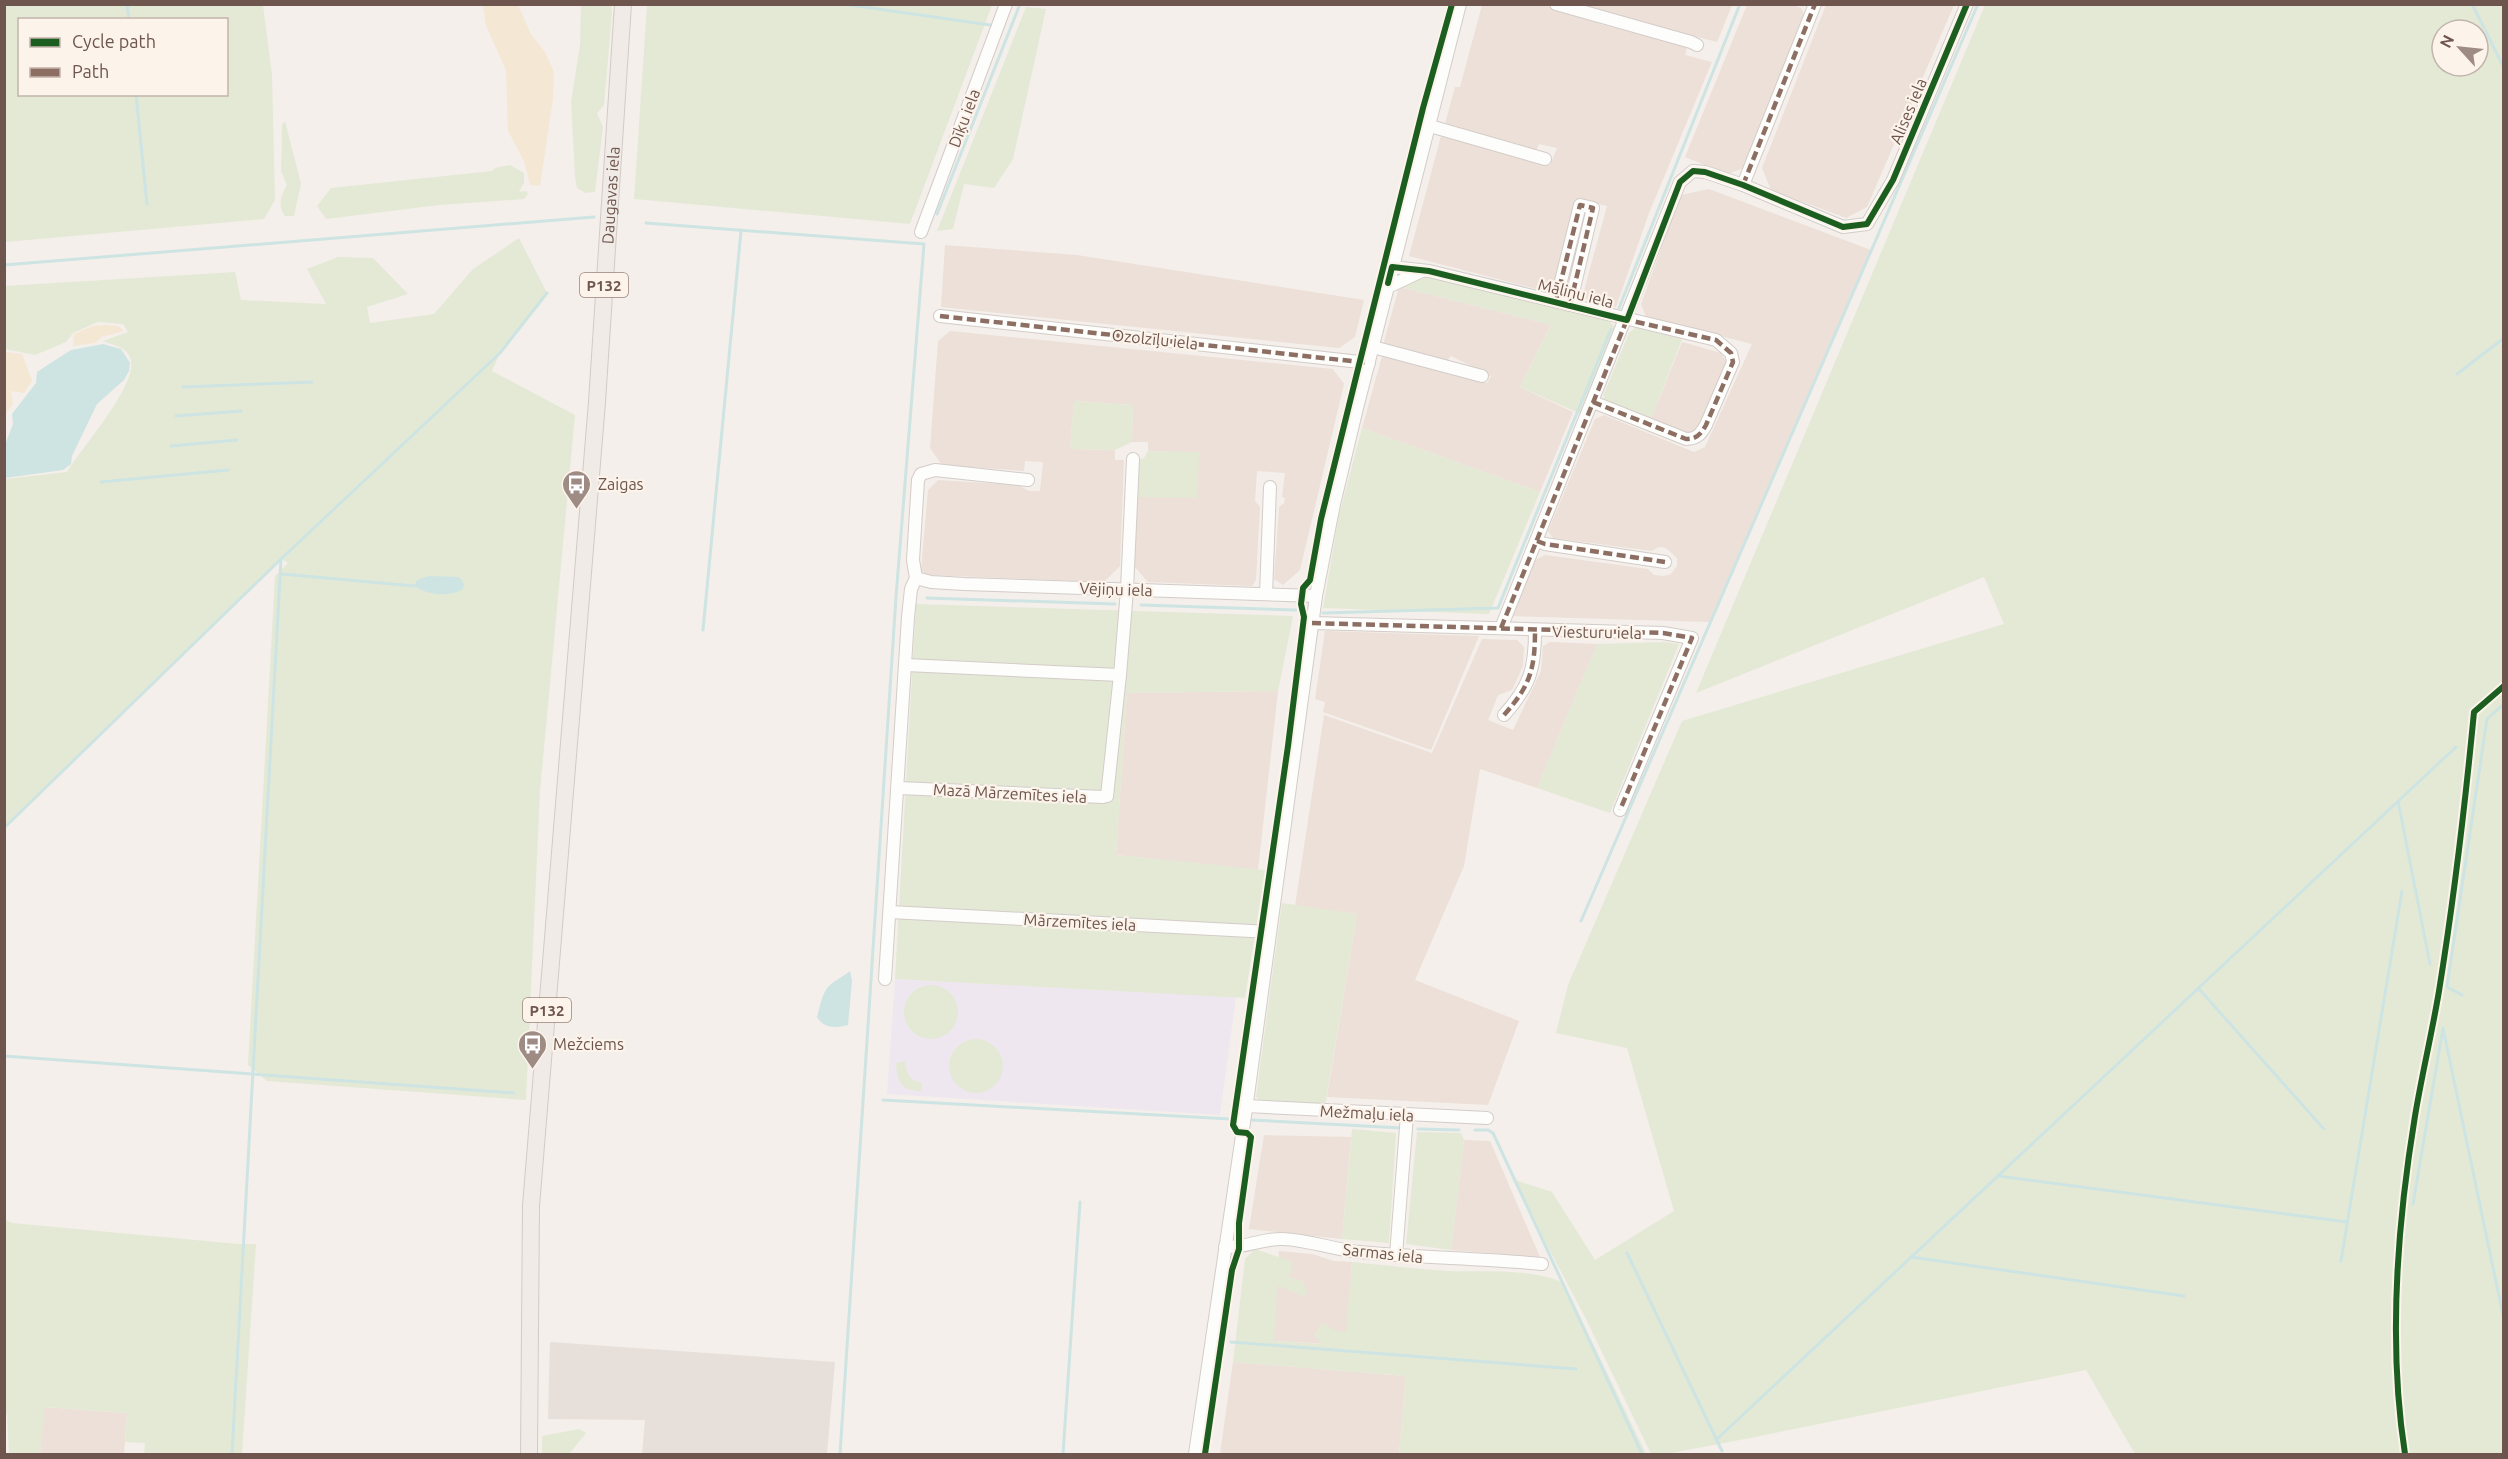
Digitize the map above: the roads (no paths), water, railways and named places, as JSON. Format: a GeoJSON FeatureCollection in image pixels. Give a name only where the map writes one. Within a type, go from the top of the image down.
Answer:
{"type":"FeatureCollection","features":[{"type":"Feature","properties":{"kind":"main road","name":"Daugavas iela"},"geometry":{"type":"LineString","coordinates":[[529,1455],[531,1206],[584,566],[623,4]]}},
{"type":"Feature","properties":{"kind":"street","name":"Dīķu iela"},"geometry":{"type":"LineString","coordinates":[[921,232],[1006,4]]}},
{"type":"Feature","properties":{"kind":"street"},"geometry":{"type":"LineString","coordinates":[[1195,1455],[1246,1106],[1316,596],[1334,504],[1460,4]]}},
{"type":"Feature","properties":{"kind":"street"},"geometry":{"type":"LineString","coordinates":[[1556,4],[1697,45]]}},
{"type":"Feature","properties":{"kind":"street"},"geometry":{"type":"LineString","coordinates":[[1743,185],[1815,4]]}},
{"type":"Feature","properties":{"kind":"street","name":"Alises iela"},"geometry":{"type":"LineString","coordinates":[[1743,185],[1843,227],[1867,224],[1893,180],[1967,4]]}},
{"type":"Feature","properties":{"kind":"street"},"geometry":{"type":"LineString","coordinates":[[1430,126],[1545,159]]}},
{"type":"Feature","properties":{"kind":"street","name":"Māliņu iela"},"geometry":{"type":"LineString","coordinates":[[1501,628],[1627,320],[1680,182],[1693,171],[1705,172],[1743,185]]}},
{"type":"Feature","properties":{"kind":"street","name":"Māliņu iela"},"geometry":{"type":"LineString","coordinates":[[1556,301],[1580,205],[1593,208],[1570,305]]}},
{"type":"Feature","properties":{"kind":"street","name":"Māliņu iela"},"geometry":{"type":"LineString","coordinates":[[1392,267],[1423,271],[1716,340],[1731,354],[1733,362],[1706,425],[1693,439],[1686,439],[1593,402]]}},
{"type":"Feature","properties":{"kind":"street"},"geometry":{"type":"LineString","coordinates":[[1388,287],[1423,271]]}},
{"type":"Feature","properties":{"kind":"street","name":"Ozolzīļu iela"},"geometry":{"type":"LineString","coordinates":[[940,316],[1369,363]]}},
{"type":"Feature","properties":{"kind":"street"},"geometry":{"type":"LineString","coordinates":[[1373,347],[1482,376]]}},
{"type":"Feature","properties":{"kind":"street"},"geometry":{"type":"LineString","coordinates":[[906,665],[1120,675],[1127,590],[1133,459]]}},
{"type":"Feature","properties":{"kind":"street"},"geometry":{"type":"LineString","coordinates":[[885,979],[911,589],[916,578],[913,560],[918,480],[921,474],[935,470],[1028,480]]}},
{"type":"Feature","properties":{"kind":"street"},"geometry":{"type":"LineString","coordinates":[[1266,594],[1270,487]]}},
{"type":"Feature","properties":{"kind":"street"},"geometry":{"type":"LineString","coordinates":[[1537,541],[1665,562]]}},
{"type":"Feature","properties":{"kind":"street","name":"Vējiņu iela"},"geometry":{"type":"LineString","coordinates":[[916,578],[931,582],[1316,596]]}},
{"type":"Feature","properties":{"kind":"street"},"geometry":{"type":"LineString","coordinates":[[1312,623],[1501,628]]}},
{"type":"Feature","properties":{"kind":"street","name":"Viesturu iela"},"geometry":{"type":"LineString","coordinates":[[1501,628],[1535,631],[1663,633],[1692,638],[1620,810]]}},
{"type":"Feature","properties":{"kind":"street"},"geometry":{"type":"LineString","coordinates":[[1504,715],[1514,704],[1533,672],[1535,631]]}},
{"type":"Feature","properties":{"kind":"street","name":"Mazā Mārzemītes iela"},"geometry":{"type":"LineString","coordinates":[[899,788],[1107,796],[1120,675]]}},
{"type":"Feature","properties":{"kind":"street","name":"Mārzemītes iela"},"geometry":{"type":"LineString","coordinates":[[890,912],[1270,932]]}},
{"type":"Feature","properties":{"kind":"street","name":"Mežmaļu iela"},"geometry":{"type":"LineString","coordinates":[[1246,1106],[1487,1118]]}},
{"type":"Feature","properties":{"kind":"street"},"geometry":{"type":"LineString","coordinates":[[1396,1256],[1407,1115]]}},
{"type":"Feature","properties":{"kind":"street","name":"Sarmas iela"},"geometry":{"type":"LineString","coordinates":[[1225,1247],[1244,1247],[1267,1239],[1284,1239],[1317,1242],[1349,1251],[1396,1256],[1478,1258],[1542,1264]]}},
{"type":"Feature","properties":{"kind":"water"},"geometry":{"type":"Polygon","coordinates":[[[103,344],[121,349],[130,363],[129,371],[124,380],[97,404],[72,456],[71,464],[63,470],[5,478],[5,445],[13,424],[12,414],[36,383],[37,372],[71,350],[103,344]]]}},
{"type":"Feature","properties":{"kind":"water"},"geometry":{"type":"Polygon","coordinates":[[[429,576],[459,577],[464,584],[463,589],[451,594],[439,594],[426,592],[414,586],[417,580],[429,576]]]}},
{"type":"Feature","properties":{"kind":"water"},"geometry":{"type":"Polygon","coordinates":[[[850,971],[852,981],[848,1025],[827,1026],[817,1017],[823,996],[830,985],[850,971]]]}},
{"type":"Feature","properties":{"kind":"waterway"},"geometry":{"type":"LineString","coordinates":[[127,4],[129,18]]}},
{"type":"Feature","properties":{"kind":"waterway"},"geometry":{"type":"LineString","coordinates":[[843,4],[990,25]]}},
{"type":"Feature","properties":{"kind":"waterway"},"geometry":{"type":"LineString","coordinates":[[937,214],[1020,4]]}},
{"type":"Feature","properties":{"kind":"waterway"},"geometry":{"type":"LineString","coordinates":[[1619,308],[1740,4]]}},
{"type":"Feature","properties":{"kind":"waterway"},"geometry":{"type":"LineString","coordinates":[[1581,921],[1978,4]]}},
{"type":"Feature","properties":{"kind":"waterway"},"geometry":{"type":"LineString","coordinates":[[2472,4],[2504,68]]}},
{"type":"Feature","properties":{"kind":"waterway"},"geometry":{"type":"LineString","coordinates":[[136,96],[147,204]]}},
{"type":"Feature","properties":{"kind":"waterway"},"geometry":{"type":"LineString","coordinates":[[4,265],[594,217]]}},
{"type":"Feature","properties":{"kind":"waterway"},"geometry":{"type":"LineString","coordinates":[[646,223],[924,244],[896,597],[840,1454]]}},
{"type":"Feature","properties":{"kind":"waterway"},"geometry":{"type":"LineString","coordinates":[[703,630],[741,231]]}},
{"type":"Feature","properties":{"kind":"waterway"},"geometry":{"type":"LineString","coordinates":[[4,828],[281,559],[500,353],[547,293]]}},
{"type":"Feature","properties":{"kind":"waterway"},"geometry":{"type":"LineString","coordinates":[[1323,613],[1498,608],[1611,329]]}},
{"type":"Feature","properties":{"kind":"waterway"},"geometry":{"type":"LineString","coordinates":[[2457,374],[2504,338]]}},
{"type":"Feature","properties":{"kind":"waterway"},"geometry":{"type":"LineString","coordinates":[[183,387],[312,382]]}},
{"type":"Feature","properties":{"kind":"waterway"},"geometry":{"type":"LineString","coordinates":[[176,416],[241,411]]}},
{"type":"Feature","properties":{"kind":"waterway"},"geometry":{"type":"LineString","coordinates":[[171,446],[237,440]]}},
{"type":"Feature","properties":{"kind":"waterway"},"geometry":{"type":"LineString","coordinates":[[101,482],[228,470]]}},
{"type":"Feature","properties":{"kind":"waterway"},"geometry":{"type":"LineString","coordinates":[[232,1454],[281,559]]}},
{"type":"Feature","properties":{"kind":"waterway"},"geometry":{"type":"LineString","coordinates":[[282,574],[414,586]]}},
{"type":"Feature","properties":{"kind":"waterway"},"geometry":{"type":"LineString","coordinates":[[927,598],[1115,604]]}},
{"type":"Feature","properties":{"kind":"waterway"},"geometry":{"type":"LineString","coordinates":[[1141,605],[1296,610]]}},
{"type":"Feature","properties":{"kind":"waterway"},"geometry":{"type":"LineString","coordinates":[[2462,995],[2447,987],[2487,719],[2504,704]]}},
{"type":"Feature","properties":{"kind":"waterway"},"geometry":{"type":"LineString","coordinates":[[1717,1439],[2456,747]]}},
{"type":"Feature","properties":{"kind":"waterway"},"geometry":{"type":"LineString","coordinates":[[2398,801],[2430,964]]}},
{"type":"Feature","properties":{"kind":"waterway"},"geometry":{"type":"LineString","coordinates":[[2341,1261],[2402,891]]}},
{"type":"Feature","properties":{"kind":"waterway"},"geometry":{"type":"LineString","coordinates":[[2199,989],[2324,1129]]}},
{"type":"Feature","properties":{"kind":"waterway"},"geometry":{"type":"LineString","coordinates":[[2413,1204],[2443,1028],[2504,1320]]}},
{"type":"Feature","properties":{"kind":"waterway"},"geometry":{"type":"LineString","coordinates":[[4,1056],[514,1093]]}},
{"type":"Feature","properties":{"kind":"waterway"},"geometry":{"type":"LineString","coordinates":[[883,1100],[1230,1119]]}},
{"type":"Feature","properties":{"kind":"waterway"},"geometry":{"type":"LineString","coordinates":[[1252,1120],[1402,1128]]}},
{"type":"Feature","properties":{"kind":"waterway"},"geometry":{"type":"LineString","coordinates":[[1418,1129],[1459,1130]]}},
{"type":"Feature","properties":{"kind":"waterway"},"geometry":{"type":"LineString","coordinates":[[1475,1130],[1488,1130],[1493,1133],[1642,1454]]}},
{"type":"Feature","properties":{"kind":"waterway"},"geometry":{"type":"LineString","coordinates":[[1998,1176],[2347,1222]]}},
{"type":"Feature","properties":{"kind":"waterway"},"geometry":{"type":"LineString","coordinates":[[1063,1454],[1080,1202]]}},
{"type":"Feature","properties":{"kind":"waterway"},"geometry":{"type":"LineString","coordinates":[[1627,1253],[1722,1451]]}},
{"type":"Feature","properties":{"kind":"waterway"},"geometry":{"type":"LineString","coordinates":[[1911,1257],[2184,1296]]}},
{"type":"Feature","properties":{"kind":"waterway"},"geometry":{"type":"LineString","coordinates":[[1231,1342],[1576,1369]]}},
{"type":"Feature","properties":{"kind":"place","name":"Zaigas"},"geometry":{"type":"Point","coordinates":[577,510]}},
{"type":"Feature","properties":{"kind":"place","name":"Mežciems"},"geometry":{"type":"Point","coordinates":[532,1070]}}]}
